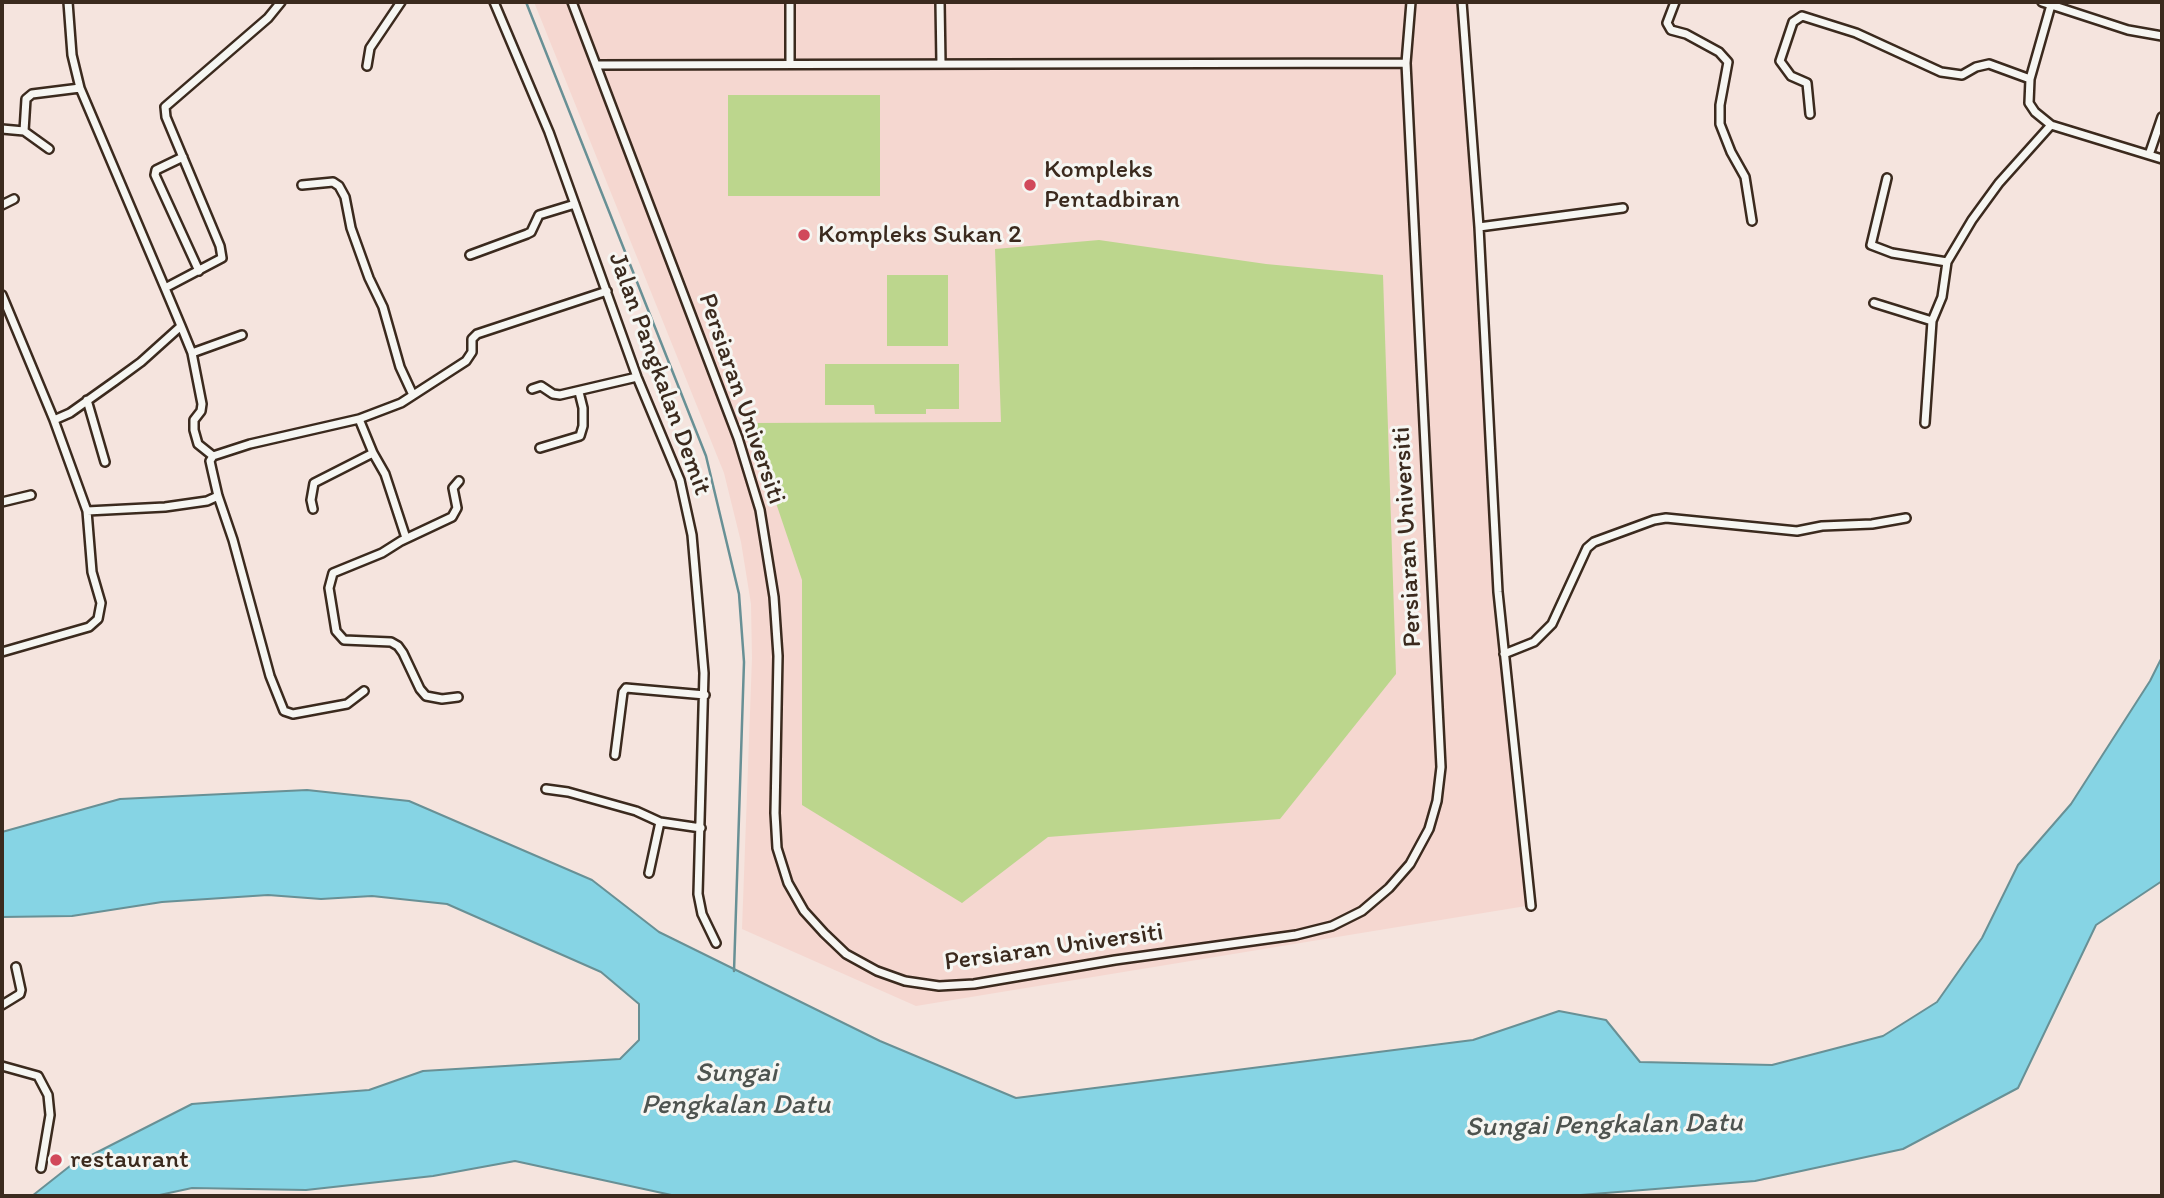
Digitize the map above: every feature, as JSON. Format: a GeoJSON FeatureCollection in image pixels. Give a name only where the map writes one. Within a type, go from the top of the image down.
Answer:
{"type":"FeatureCollection","features":[{"type":"Feature","properties":{"kind":"street"},"geometry":{"type":"LineString","coordinates":[[68,2],[72,55],[80,88],[192,353],[202,404],[201,411],[194,420],[194,430],[198,444],[212,456],[218,496],[233,540],[270,676],[285,711],[293,714],[346,704],[364,691]]}},
{"type":"Feature","properties":{"kind":"street"},"geometry":{"type":"LineString","coordinates":[[165,288],[222,258],[223,254],[166,117],[165,107],[268,18],[280,2]]}},
{"type":"Feature","properties":{"kind":"street"},"geometry":{"type":"LineString","coordinates":[[367,66],[369,48],[401,2]]}},
{"type":"Feature","properties":{"kind":"street","name":"Jalan Pangkalan Demit"},"geometry":{"type":"LineString","coordinates":[[494,2],[549,132],[637,377],[680,480],[692,536],[705,695],[698,894],[702,914],[716,943]]}},
{"type":"Feature","properties":{"kind":"street","name":"Persiaran Universiti"},"geometry":{"type":"LineString","coordinates":[[572,2],[738,438],[760,510],[774,597],[778,656],[775,813],[777,848],[788,883],[804,911],[846,954],[877,971],[905,981],[939,986],[974,984],[1296,934],[1332,926],[1363,911],[1389,888],[1410,864],[1429,829],[1437,802],[1441,767],[1406,63],[1411,2]]}},
{"type":"Feature","properties":{"kind":"street"},"geometry":{"type":"LineString","coordinates":[[790,2],[790,64]]}},
{"type":"Feature","properties":{"kind":"street"},"geometry":{"type":"LineString","coordinates":[[940,2],[941,64]]}},
{"type":"Feature","properties":{"kind":"street"},"geometry":{"type":"LineString","coordinates":[[1462,2],[1479,227],[1498,592],[1531,906]]}},
{"type":"Feature","properties":{"kind":"street"},"geometry":{"type":"LineString","coordinates":[[1675,2],[1667,23],[1671,30],[1686,34],[1719,52],[1728,62],[1720,105],[1720,124],[1745,177],[1752,221]]}},
{"type":"Feature","properties":{"kind":"street"},"geometry":{"type":"LineString","coordinates":[[2042,2],[2127,30],[2162,36]]}},
{"type":"Feature","properties":{"kind":"street"},"geometry":{"type":"LineString","coordinates":[[2051,5],[2030,79],[2029,103],[2035,112],[2051,125],[2162,159]]}},
{"type":"Feature","properties":{"kind":"street"},"geometry":{"type":"LineString","coordinates":[[1810,114],[1807,83],[1791,76],[1780,61],[1793,22],[1802,16],[1856,33],[1941,72],[1962,75],[1976,67],[1989,64],[2030,79]]}},
{"type":"Feature","properties":{"kind":"street"},"geometry":{"type":"LineString","coordinates":[[596,65],[1406,63]]}},
{"type":"Feature","properties":{"kind":"street"},"geometry":{"type":"LineString","coordinates":[[24,131],[28,96],[80,88]]}},
{"type":"Feature","properties":{"kind":"street"},"geometry":{"type":"LineString","coordinates":[[2149,155],[2162,117]]}},
{"type":"Feature","properties":{"kind":"street"},"geometry":{"type":"LineString","coordinates":[[1925,423],[1932,321],[1942,297],[1947,262],[1972,220],[1999,183],[2051,125]]}},
{"type":"Feature","properties":{"kind":"street"},"geometry":{"type":"LineString","coordinates":[[2,129],[24,131],[49,149]]}},
{"type":"Feature","properties":{"kind":"street"},"geometry":{"type":"LineString","coordinates":[[183,157],[156,170],[155,175],[199,271]]}},
{"type":"Feature","properties":{"kind":"street"},"geometry":{"type":"LineString","coordinates":[[1887,178],[1871,245],[1892,253],[1947,262]]}},
{"type":"Feature","properties":{"kind":"street"},"geometry":{"type":"LineString","coordinates":[[302,185],[333,182],[339,186],[345,197],[351,228],[383,307],[400,367],[413,395]]}},
{"type":"Feature","properties":{"kind":"street"},"geometry":{"type":"LineString","coordinates":[[2,205],[14,199]]}},
{"type":"Feature","properties":{"kind":"street"},"geometry":{"type":"LineString","coordinates":[[470,255],[527,234],[531,232],[539,215],[575,204]]}},
{"type":"Feature","properties":{"kind":"street"},"geometry":{"type":"LineString","coordinates":[[1479,227],[1623,208]]}},
{"type":"Feature","properties":{"kind":"street"},"geometry":{"type":"LineString","coordinates":[[212,456],[250,444],[359,419],[401,403],[466,361],[472,352],[472,339],[477,334],[607,291]]}},
{"type":"Feature","properties":{"kind":"street"},"geometry":{"type":"LineString","coordinates":[[2,295],[54,420],[87,511],[92,572],[101,603],[98,619],[89,627],[2,652]]}},
{"type":"Feature","properties":{"kind":"street"},"geometry":{"type":"LineString","coordinates":[[1874,303],[1932,321]]}},
{"type":"Feature","properties":{"kind":"street"},"geometry":{"type":"LineString","coordinates":[[54,420],[70,413],[141,362],[181,326]]}},
{"type":"Feature","properties":{"kind":"street"},"geometry":{"type":"LineString","coordinates":[[192,353],[242,335]]}},
{"type":"Feature","properties":{"kind":"street"},"geometry":{"type":"LineString","coordinates":[[532,388],[545,387],[557,396],[637,377]]}},
{"type":"Feature","properties":{"kind":"street"},"geometry":{"type":"LineString","coordinates":[[540,448],[580,436],[583,408],[579,391]]}},
{"type":"Feature","properties":{"kind":"street"},"geometry":{"type":"LineString","coordinates":[[87,400],[105,462]]}},
{"type":"Feature","properties":{"kind":"street"},"geometry":{"type":"LineString","coordinates":[[359,419],[385,474],[406,538]]}},
{"type":"Feature","properties":{"kind":"street"},"geometry":{"type":"LineString","coordinates":[[313,509],[311,500],[314,483],[373,453]]}},
{"type":"Feature","properties":{"kind":"street"},"geometry":{"type":"LineString","coordinates":[[458,697],[442,699],[426,696],[420,690],[398,646],[391,642],[344,640],[336,631],[329,588],[333,573],[382,553],[457,513],[453,488],[459,481]]}},
{"type":"Feature","properties":{"kind":"street"},"geometry":{"type":"LineString","coordinates":[[2,502],[31,495]]}},
{"type":"Feature","properties":{"kind":"street"},"geometry":{"type":"LineString","coordinates":[[87,511],[165,507],[218,496]]}},
{"type":"Feature","properties":{"kind":"street"},"geometry":{"type":"LineString","coordinates":[[1504,654],[1534,642],[1552,624],[1587,548],[1594,542],[1654,520],[1666,518],[1797,531],[1906,518]]}},
{"type":"Feature","properties":{"kind":"street"},"geometry":{"type":"LineString","coordinates":[[615,755],[623,692],[626,688],[705,695]]}},
{"type":"Feature","properties":{"kind":"street"},"geometry":{"type":"LineString","coordinates":[[546,789],[569,792],[644,813],[660,822],[701,828]]}},
{"type":"Feature","properties":{"kind":"street"},"geometry":{"type":"LineString","coordinates":[[649,873],[660,822]]}},
{"type":"Feature","properties":{"kind":"street"},"geometry":{"type":"LineString","coordinates":[[2,1005],[22,990],[16,967]]}},
{"type":"Feature","properties":{"kind":"street"},"geometry":{"type":"LineString","coordinates":[[2,1066],[32,1072],[38,1076],[48,1095],[50,1115],[41,1168]]}},
{"type":"Feature","properties":{"kind":"shaded area"},"geometry":{"type":"Polygon","coordinates":[[[534,2],[1459,2],[1495,608],[1526,906],[916,1006],[742,929],[752,658],[751,604],[741,542],[724,473],[534,2]]]}},
{"type":"Feature","properties":{"kind":"green space"},"geometry":{"type":"Polygon","coordinates":[[[728,95],[880,95],[880,196],[728,196],[728,95]]]}},
{"type":"Feature","properties":{"kind":"green space"},"geometry":{"type":"Polygon","coordinates":[[[1099,240],[1266,264],[1383,275],[1396,674],[1280,819],[1048,837],[962,903],[802,805],[802,580],[749,423],[1001,422],[995,249],[1099,240]]]}},
{"type":"Feature","properties":{"kind":"green space"},"geometry":{"type":"Polygon","coordinates":[[[887,275],[948,275],[948,346],[887,346],[887,275]]]}},
{"type":"Feature","properties":{"kind":"green space"},"geometry":{"type":"Polygon","coordinates":[[[825,364],[959,364],[959,409],[926,409],[926,414],[875,414],[874,405],[825,405],[825,364]]]}},
{"type":"Feature","properties":{"kind":"water","name":"Sungai Pengkalan Datu"},"geometry":{"type":"Polygon","coordinates":[[[2162,657],[2162,881],[2096,925],[2018,1088],[1903,1149],[1755,1181],[1568,1196],[676,1196],[515,1161],[433,1176],[306,1190],[192,1188],[155,1196],[32,1196],[70,1166],[192,1104],[369,1090],[423,1071],[620,1059],[639,1040],[639,1004],[601,972],[447,904],[372,896],[321,899],[268,895],[162,902],[72,916],[2,917],[2,832],[120,799],[307,790],[409,801],[592,880],[659,932],[880,1041],[1016,1098],[1473,1040],[1559,1011],[1606,1020],[1640,1062],[1772,1065],[1883,1036],[1937,1002],[1982,938],[2018,865],[2071,804],[2150,681],[2162,657]]]}},
{"type":"Feature","properties":{"kind":"waterway"},"geometry":{"type":"LineString","coordinates":[[526,2],[706,456],[739,594],[744,662],[734,971]]}},
{"type":"Feature","properties":{"kind":"place","name":"Kompleks Pentadbiran"},"geometry":{"type":"Point","coordinates":[1030,185]}},
{"type":"Feature","properties":{"kind":"place","name":"Kompleks Sukan 2"},"geometry":{"type":"Point","coordinates":[804,235]}},
{"type":"Feature","properties":{"kind":"place","name":"restaurant"},"geometry":{"type":"Point","coordinates":[56,1160]}}]}
